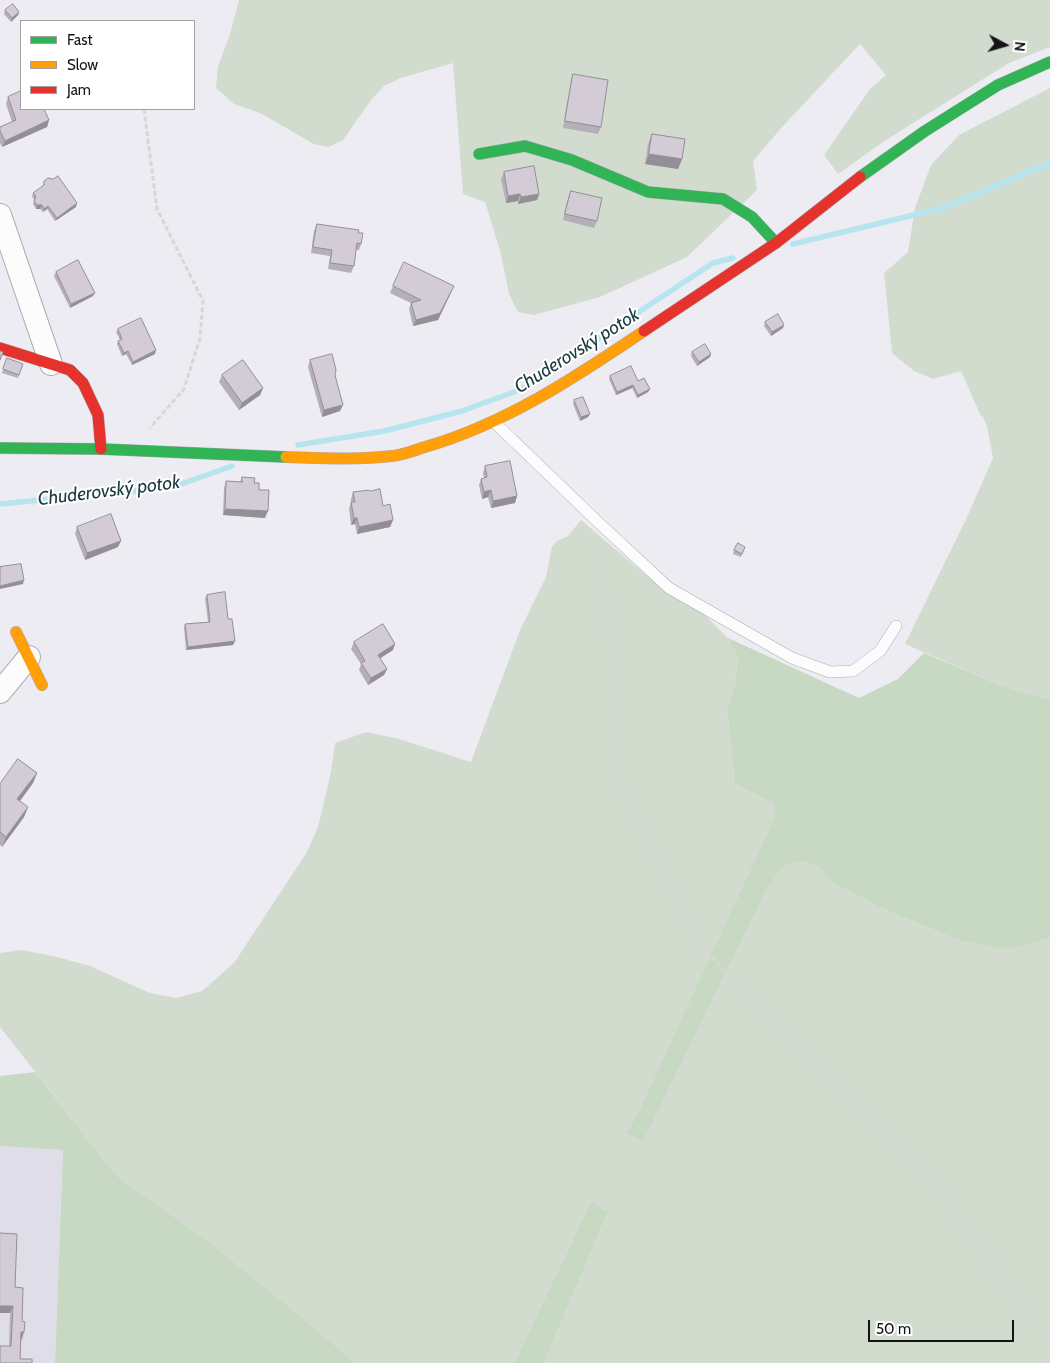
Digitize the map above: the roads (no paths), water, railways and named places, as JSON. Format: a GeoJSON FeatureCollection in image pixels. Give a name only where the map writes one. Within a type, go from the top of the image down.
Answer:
{"type":"FeatureCollection","features":[{"type":"Feature","properties":{"kind":"street"},"geometry":{"type":"LineString","coordinates":[[0,448],[132,450],[337,459],[394,456],[443,442],[494,422],[620,347],[776,243],[854,181],[925,131],[998,85],[1050,62]]}},
{"type":"Feature","properties":{"kind":"street"},"geometry":{"type":"LineString","coordinates":[[479,154],[525,146],[572,160],[648,192],[723,199],[752,217],[776,243]]}},
{"type":"Feature","properties":{"kind":"street"},"geometry":{"type":"LineString","coordinates":[[0,215],[51,364]]}},
{"type":"Feature","properties":{"kind":"street"},"geometry":{"type":"LineString","coordinates":[[0,348],[70,370],[83,383],[98,416],[101,449]]}},
{"type":"Feature","properties":{"kind":"street"},"geometry":{"type":"LineString","coordinates":[[16,632],[42,685]]}},
{"type":"Feature","properties":{"kind":"street"},"geometry":{"type":"LineString","coordinates":[[0,692],[28,657]]}},
{"type":"Feature","properties":{"kind":"lane"},"geometry":{"type":"LineString","coordinates":[[494,422],[670,588],[792,658],[830,672],[853,671],[880,651],[896,626]]}},
{"type":"Feature","properties":{"kind":"waterway","name":"Chuderovský potok"},"geometry":{"type":"LineString","coordinates":[[793,244],[943,208],[1050,163]]}},
{"type":"Feature","properties":{"kind":"waterway","name":"Chuderovský potok"},"geometry":{"type":"LineString","coordinates":[[298,445],[384,431],[462,411],[522,389],[713,263],[733,258]]}},
{"type":"Feature","properties":{"kind":"waterway","name":"Chuderovský potok"},"geometry":{"type":"LineString","coordinates":[[0,504],[173,487],[232,466]]}}]}
